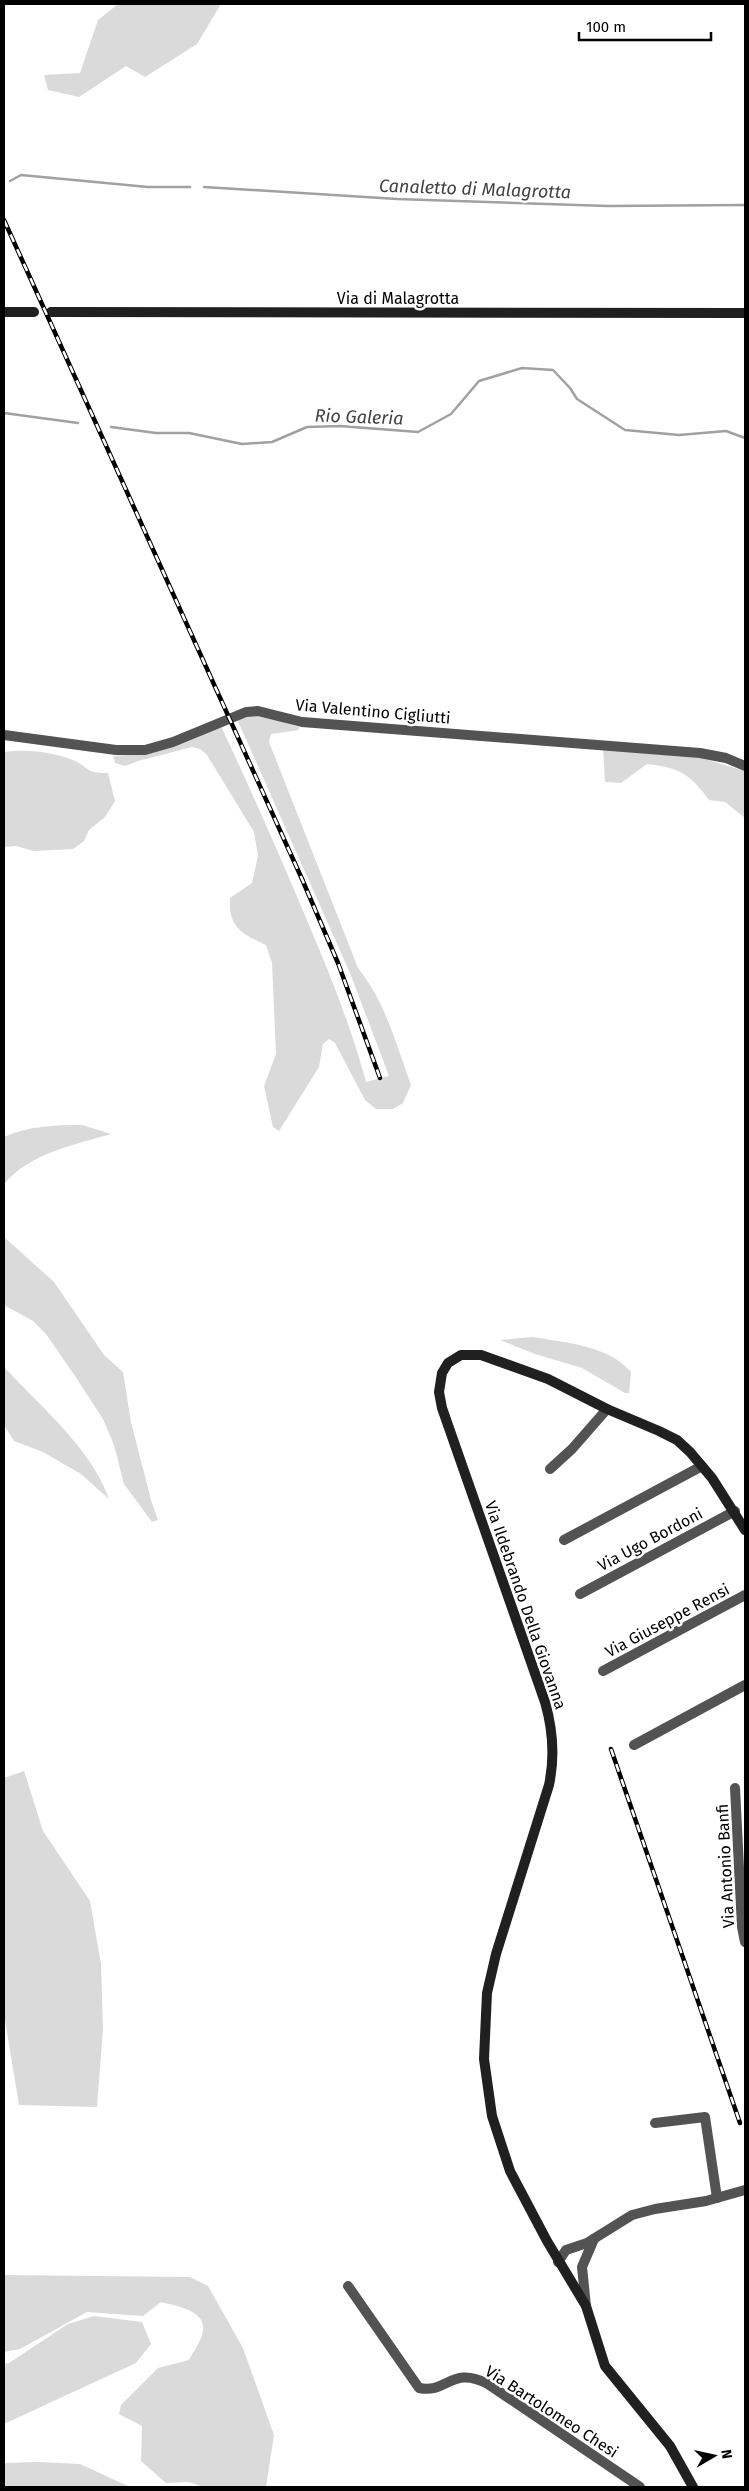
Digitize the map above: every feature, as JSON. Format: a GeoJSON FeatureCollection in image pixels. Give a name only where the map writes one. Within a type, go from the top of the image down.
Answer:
{"type":"FeatureCollection","features":[{"type":"Feature","properties":{"kind":"street"},"geometry":{"type":"LineString","coordinates":[[4,312],[34,312]]}},
{"type":"Feature","properties":{"kind":"street","name":"Via di Malagrotta"},"geometry":{"type":"LineString","coordinates":[[51,312],[745,313]]}},
{"type":"Feature","properties":{"kind":"street","name":"Via Valentino Cigliutti"},"geometry":{"type":"LineString","coordinates":[[4,735],[116,750],[145,750],[181,739],[235,714],[258,711],[302,722],[700,753],[726,758],[745,766]]}},
{"type":"Feature","properties":{"kind":"street","name":"Via Ildebrando Della Giovanna"},"geometry":{"type":"LineString","coordinates":[[693,2487],[670,2446],[607,2370],[596,2343],[586,2306],[558,2262],[510,2171],[496,2132],[486,2078],[484,2031],[491,1972],[550,1778],[553,1760],[551,1733],[545,1702],[442,1408],[439,1382],[443,1370],[452,1360],[461,1355],[474,1354],[548,1379],[607,1409],[667,1434],[690,1452],[702,1466],[735,1511],[745,1530]]}},
{"type":"Feature","properties":{"kind":"street"},"geometry":{"type":"LineString","coordinates":[[550,1469],[572,1449],[607,1409]]}},
{"type":"Feature","properties":{"kind":"street"},"geometry":{"type":"LineString","coordinates":[[564,1540],[702,1466]]}},
{"type":"Feature","properties":{"kind":"street","name":"Via Ugo Bordoni"},"geometry":{"type":"LineString","coordinates":[[580,1594],[735,1511]]}},
{"type":"Feature","properties":{"kind":"street","name":"Via Giuseppe Rensi"},"geometry":{"type":"LineString","coordinates":[[603,1671],[745,1595]]}},
{"type":"Feature","properties":{"kind":"street"},"geometry":{"type":"LineString","coordinates":[[634,1745],[745,1685]]}},
{"type":"Feature","properties":{"kind":"street","name":"Via Antonio Banfi"},"geometry":{"type":"LineString","coordinates":[[735,1788],[742,1864],[745,1942]]}},
{"type":"Feature","properties":{"kind":"street"},"geometry":{"type":"LineString","coordinates":[[655,2124],[705,2117],[717,2198]]}},
{"type":"Feature","properties":{"kind":"street"},"geometry":{"type":"LineString","coordinates":[[558,2262],[561,2255],[569,2248],[594,2239],[618,2222],[639,2212],[717,2198],[745,2190]]}},
{"type":"Feature","properties":{"kind":"street"},"geometry":{"type":"LineString","coordinates":[[586,2306],[582,2268],[594,2239]]}},
{"type":"Feature","properties":{"kind":"street"},"geometry":{"type":"LineString","coordinates":[[547,2241],[569,2248]]}},
{"type":"Feature","properties":{"kind":"street"},"geometry":{"type":"LineString","coordinates":[[565,2272],[582,2268]]}},
{"type":"Feature","properties":{"kind":"street","name":"Via Bartolomeo Chesi"},"geometry":{"type":"LineString","coordinates":[[348,2286],[419,2388],[432,2388],[464,2376],[474,2377],[488,2384],[640,2487]]}},
{"type":"Feature","properties":{"kind":"shaded area"},"geometry":{"type":"Polygon","coordinates":[[[118,4],[221,4],[197,44],[145,77],[126,66],[79,97],[48,90],[44,75],[80,73],[98,20],[118,4]]]}},
{"type":"Feature","properties":{"kind":"shaded area"},"geometry":{"type":"Polygon","coordinates":[[[261,715],[299,727],[299,730],[271,734],[269,742],[358,968],[368,981],[383,1010],[411,1085],[403,1103],[393,1109],[376,1109],[365,1100],[335,1043],[329,1039],[323,1044],[319,1067],[279,1131],[273,1127],[264,1086],[276,1054],[272,963],[266,945],[238,928],[231,916],[230,908],[230,898],[252,883],[258,856],[254,832],[207,755],[200,749],[192,747],[125,766],[115,763],[113,756],[169,748],[196,738],[220,724],[275,845],[323,959],[346,1020],[366,1082],[389,1076],[350,973],[237,719],[244,716],[261,715]]]}},
{"type":"Feature","properties":{"kind":"shaded area"},"geometry":{"type":"Polygon","coordinates":[[[603,748],[698,757],[745,771],[745,818],[725,802],[709,800],[696,784],[683,773],[676,770],[647,764],[621,783],[605,782],[603,748]]]}},
{"type":"Feature","properties":{"kind":"shaded area"},"geometry":{"type":"Polygon","coordinates":[[[30,751],[48,753],[73,760],[91,771],[108,773],[115,801],[105,817],[89,830],[84,841],[73,849],[34,851],[16,846],[4,847],[4,752],[30,751]]]}},
{"type":"Feature","properties":{"kind":"shaded area"},"geometry":{"type":"Polygon","coordinates":[[[82,1125],[111,1134],[68,1146],[40,1157],[15,1173],[4,1184],[4,1137],[32,1128],[82,1125]]]}},
{"type":"Feature","properties":{"kind":"shaded area"},"geometry":{"type":"Polygon","coordinates":[[[4,1237],[54,1282],[104,1355],[123,1372],[131,1422],[158,1520],[152,1522],[124,1484],[114,1445],[103,1419],[46,1334],[33,1321],[4,1305],[4,1237]]]}},
{"type":"Feature","properties":{"kind":"shaded area"},"geometry":{"type":"Polygon","coordinates":[[[533,1337],[586,1347],[611,1356],[631,1372],[629,1393],[625,1393],[582,1368],[535,1354],[500,1340],[533,1337]]]}},
{"type":"Feature","properties":{"kind":"shaded area"},"geometry":{"type":"Polygon","coordinates":[[[4,1367],[77,1445],[101,1480],[109,1499],[81,1474],[43,1452],[14,1441],[4,1425],[4,1367]]]}},
{"type":"Feature","properties":{"kind":"shaded area"},"geometry":{"type":"Polygon","coordinates":[[[24,1771],[43,1831],[90,1901],[101,1964],[103,2029],[97,2107],[19,2105],[4,2014],[4,1778],[24,1771]]]}},
{"type":"Feature","properties":{"kind":"shaded area"},"geometry":{"type":"Polygon","coordinates":[[[4,2275],[190,2277],[208,2286],[243,2348],[274,2435],[266,2487],[204,2487],[189,2482],[166,2483],[141,2461],[142,2426],[119,2414],[121,2405],[158,2368],[189,2360],[202,2335],[203,2324],[200,2318],[182,2307],[161,2302],[143,2316],[87,2312],[20,2349],[4,2352],[4,2275]]]}},
{"type":"Feature","properties":{"kind":"shaded area"},"geometry":{"type":"Polygon","coordinates":[[[94,2316],[142,2322],[151,2344],[136,2363],[4,2424],[4,2364],[9,2363],[68,2324],[94,2316]]]}},
{"type":"Feature","properties":{"kind":"shaded area"},"geometry":{"type":"Polygon","coordinates":[[[4,2463],[80,2464],[130,2487],[4,2487],[4,2463]]]}},
{"type":"Feature","properties":{"kind":"waterway","name":"Canaletto di Malagrotta"},"geometry":{"type":"LineString","coordinates":[[10,181],[21,175],[148,187],[190,187]]}},
{"type":"Feature","properties":{"kind":"waterway","name":"Canaletto di Malagrotta"},"geometry":{"type":"LineString","coordinates":[[204,187],[397,199],[608,206],[745,205]]}},
{"type":"Feature","properties":{"kind":"waterway","name":"Rio Galeria"},"geometry":{"type":"LineString","coordinates":[[111,427],[156,433],[189,433],[242,444],[272,442],[307,427],[340,426],[418,432],[451,414],[479,381],[522,368],[553,370],[570,388],[577,399],[625,430],[679,435],[726,431],[745,438]]}},
{"type":"Feature","properties":{"kind":"waterway","name":"Rio Galeria"},"geometry":{"type":"LineString","coordinates":[[4,413],[78,423]]}},
{"type":"Feature","properties":{"kind":"railway"},"geometry":{"type":"LineString","coordinates":[[4,220],[302,879],[338,963],[380,1078]]}},
{"type":"Feature","properties":{"kind":"railway"},"geometry":{"type":"LineString","coordinates":[[611,1749],[740,2123]]}}]}
